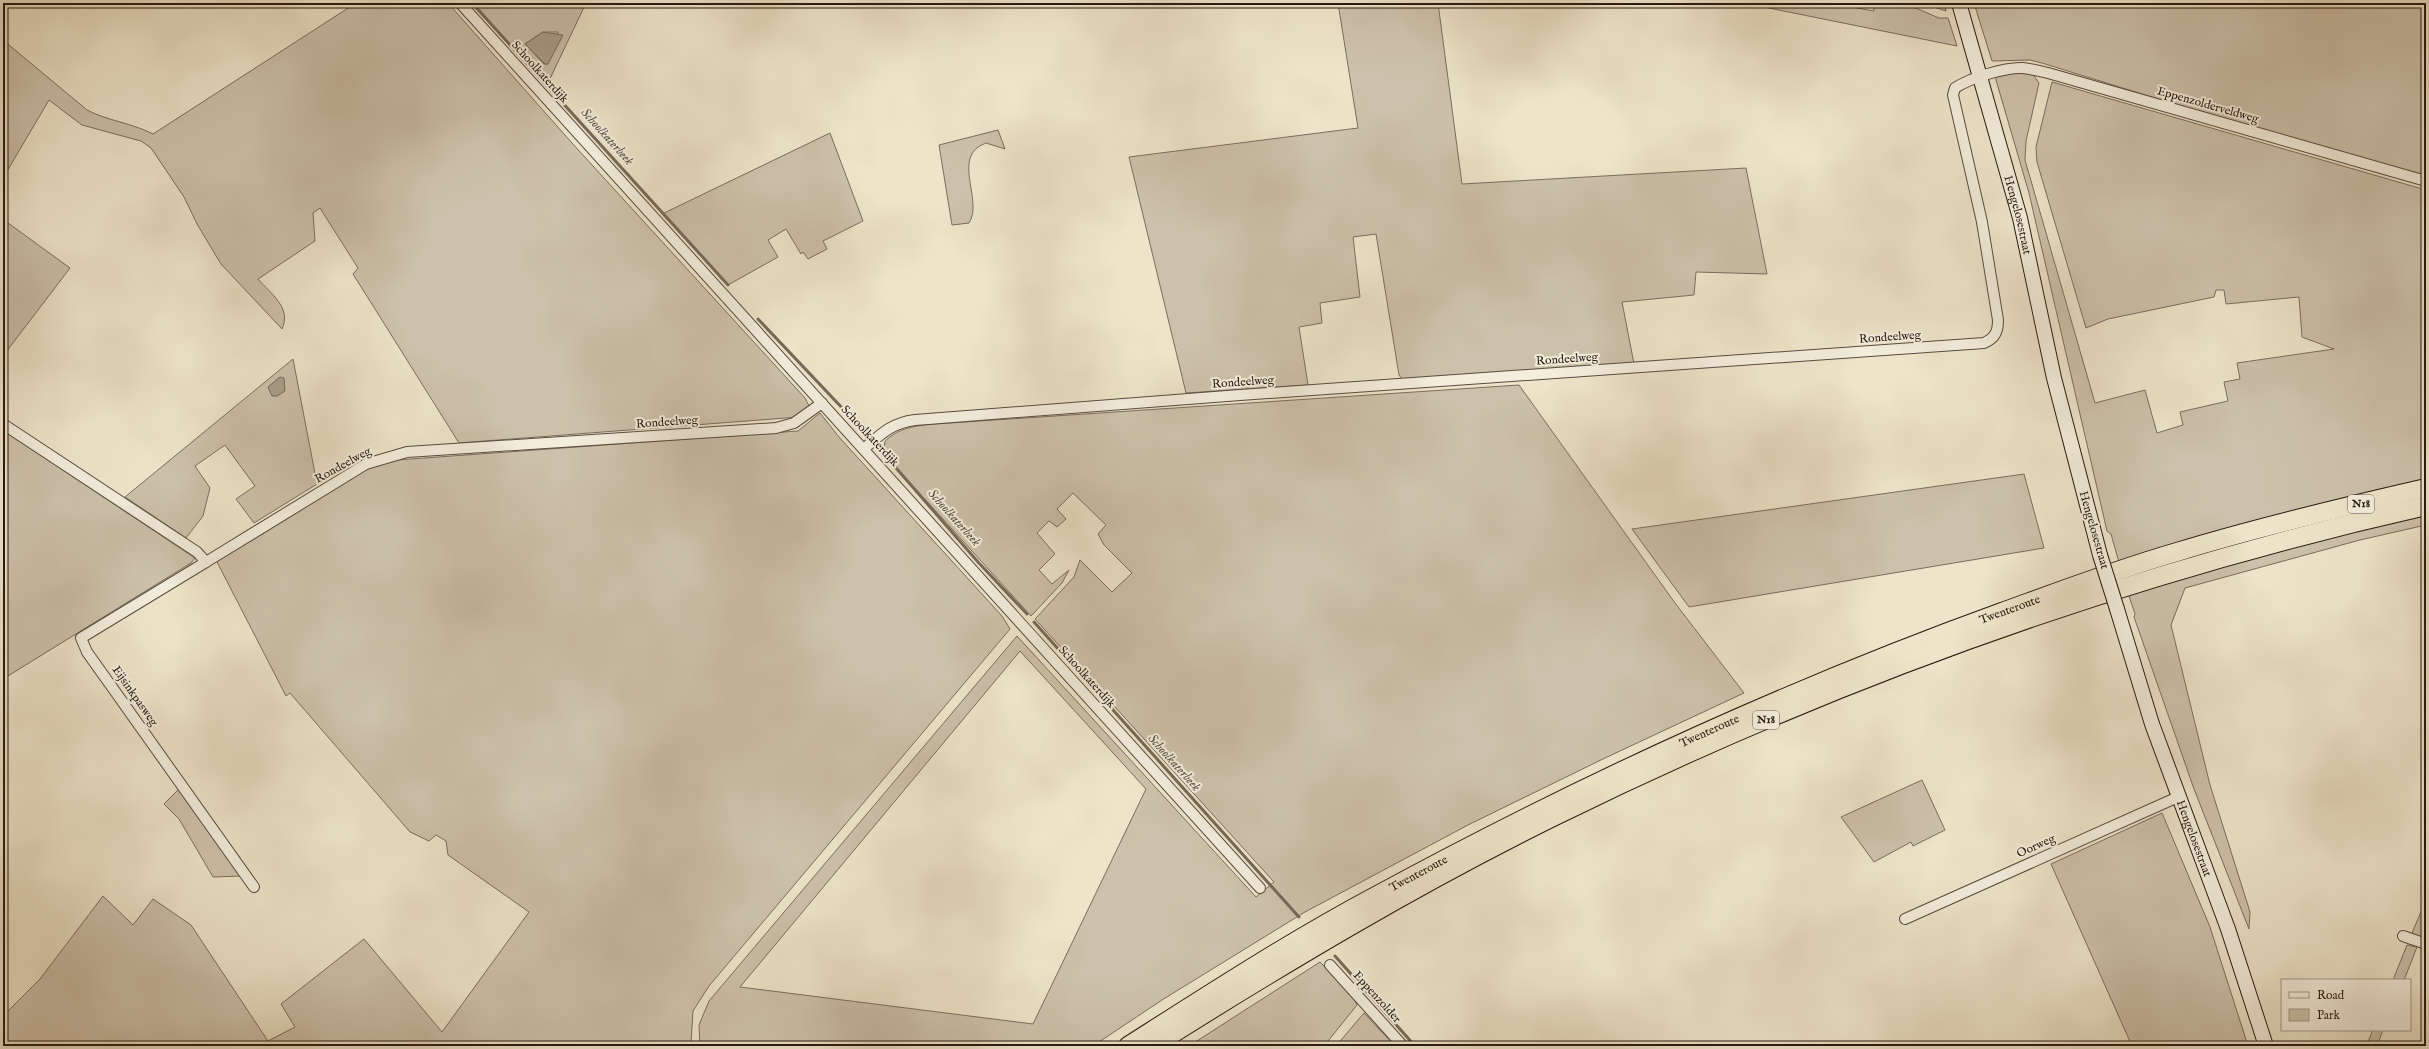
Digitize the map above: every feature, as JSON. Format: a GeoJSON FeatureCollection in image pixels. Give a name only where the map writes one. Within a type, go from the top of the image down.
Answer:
{"type":"FeatureCollection","features":[{"type":"Feature","properties":{"kind":"highway","name":"Twenteroute"},"geometry":{"type":"LineString","coordinates":[[1128,1046],[1244,972],[1370,899],[1545,807],[1725,721],[1928,639],[2172,553],[2296,519],[2426,488]]}},
{"type":"Feature","properties":{"kind":"highway","name":"Twenteroute"},"geometry":{"type":"LineString","coordinates":[[1153,1046],[1272,971],[1378,910],[1552,818],[1732,734],[1931,653],[2023,619],[2302,536],[2426,506]]}},
{"type":"Feature","properties":{"kind":"main road","name":"Hengelosestraat"},"geometry":{"type":"LineString","coordinates":[[1959,3],[2020,218],[2054,378],[2100,555],[2152,724],[2178,798],[2228,929],[2266,1046]]}},
{"type":"Feature","properties":{"kind":"street","name":"Schoolkaterdijk"},"geometry":{"type":"LineString","coordinates":[[460,3],[822,403],[865,448],[1260,888]]}},
{"type":"Feature","properties":{"kind":"street","name":"Eppenzolderveldweg"},"geometry":{"type":"LineString","coordinates":[[1981,77],[2015,68],[2048,73],[2426,181]]}},
{"type":"Feature","properties":{"kind":"street","name":"Rondeelweg"},"geometry":{"type":"LineString","coordinates":[[865,448],[887,430],[900,422],[915,420],[1248,394],[1984,343],[1995,335],[1998,328],[1998,320],[1982,222],[1953,95],[1955,88],[1981,77]]}},
{"type":"Feature","properties":{"kind":"street","name":"Rondeelweg"},"geometry":{"type":"LineString","coordinates":[[206,562],[366,464],[392,455],[407,452],[776,428],[794,424],[822,403]]}},
{"type":"Feature","properties":{"kind":"street"},"geometry":{"type":"LineString","coordinates":[[3,424],[197,552],[206,562]]}},
{"type":"Feature","properties":{"kind":"street","name":"Eijsinkpasweg"},"geometry":{"type":"LineString","coordinates":[[206,562],[81,638],[87,652],[254,887]]}},
{"type":"Feature","properties":{"kind":"street","name":"Oorweg"},"geometry":{"type":"LineString","coordinates":[[1906,919],[2178,798]]}},
{"type":"Feature","properties":{"kind":"street"},"geometry":{"type":"LineString","coordinates":[[2403,936],[2426,944]]}},
{"type":"Feature","properties":{"kind":"street","name":"Eppenzolder"},"geometry":{"type":"LineString","coordinates":[[1330,965],[1403,1046]]}},
{"type":"Feature","properties":{"kind":"green space"},"geometry":{"type":"Polygon","coordinates":[[[356,3],[448,3],[572,143],[805,398],[810,408],[799,417],[459,443],[353,274],[358,268],[320,208],[313,213],[315,241],[258,279],[279,302],[282,308],[284,321],[282,329],[221,264],[197,224],[184,197],[151,148],[141,141],[82,125],[49,100],[3,178],[3,40],[87,110],[153,134],[356,3]]]}},
{"type":"Feature","properties":{"kind":"green space"},"geometry":{"type":"Polygon","coordinates":[[[472,3],[586,3],[547,85],[472,3]],[[543,32],[525,44],[544,64],[548,64],[558,32],[543,32]]]}},
{"type":"Feature","properties":{"kind":"green space"},"geometry":{"type":"Polygon","coordinates":[[[1338,3],[1438,3],[1462,184],[1746,168],[1767,274],[1696,272],[1694,295],[1622,302],[1634,364],[1402,379],[1399,375],[1376,234],[1353,237],[1360,297],[1320,303],[1322,323],[1299,327],[1308,385],[1186,393],[1129,157],[1358,128],[1338,3]]]}},
{"type":"Feature","properties":{"kind":"green space"},"geometry":{"type":"Polygon","coordinates":[[[1744,3],[1830,3],[1874,11],[1873,3],[1904,3],[1939,18],[1948,18],[1957,46],[1744,3]]]}},
{"type":"Feature","properties":{"kind":"green space"},"geometry":{"type":"Polygon","coordinates":[[[1922,3],[1944,3],[1946,11],[1922,3]]]}},
{"type":"Feature","properties":{"kind":"green space"},"geometry":{"type":"Polygon","coordinates":[[[1974,3],[2426,3],[2426,176],[2216,117],[2042,63],[2030,60],[1992,61],[1974,3]]]}},
{"type":"Feature","properties":{"kind":"green space"},"geometry":{"type":"Polygon","coordinates":[[[2005,73],[2032,73],[2039,83],[2026,141],[2025,160],[2095,403],[2145,390],[2157,433],[2183,425],[2180,412],[2228,401],[2224,382],[2240,379],[2237,363],[2334,349],[2302,337],[2299,297],[2226,304],[2224,290],[2216,290],[2214,297],[2108,319],[2086,328],[2037,162],[2036,147],[2052,82],[2426,190],[2426,481],[2120,566],[2111,534],[2107,531],[2029,193],[1996,80],[1996,77],[2005,73]]]}},
{"type":"Feature","properties":{"kind":"green space"},"geometry":{"type":"Polygon","coordinates":[[[998,130],[1005,149],[986,143],[976,149],[970,158],[969,168],[973,213],[969,223],[952,225],[939,145],[998,130]]]}},
{"type":"Feature","properties":{"kind":"green space"},"geometry":{"type":"Polygon","coordinates":[[[830,133],[863,221],[823,241],[827,249],[808,259],[803,252],[801,254],[786,229],[768,240],[778,257],[728,285],[662,214],[830,133]]]}},
{"type":"Feature","properties":{"kind":"green space"},"geometry":{"type":"Polygon","coordinates":[[[8,223],[70,268],[3,356],[3,230],[8,223]]]}},
{"type":"Feature","properties":{"kind":"green space"},"geometry":{"type":"Polygon","coordinates":[[[293,359],[317,484],[254,523],[236,499],[255,486],[225,445],[195,466],[210,488],[203,516],[186,538],[125,497],[293,359]]]}},
{"type":"Feature","properties":{"kind":"green space"},"geometry":{"type":"Polygon","coordinates":[[[1519,385],[1675,603],[1744,693],[1605,758],[1468,825],[1305,912],[1162,1000],[1093,1046],[700,1046],[699,1025],[709,1001],[1017,636],[1256,897],[1274,882],[1035,619],[1074,577],[1080,560],[1112,592],[1132,573],[1104,545],[1098,534],[1106,525],[1073,493],[1057,509],[1066,519],[1057,527],[1049,521],[1037,533],[1055,554],[1039,570],[1052,584],[1069,570],[1062,583],[1031,616],[883,453],[885,441],[896,433],[908,428],[935,424],[1519,385]],[[1020,651],[740,987],[1033,1024],[1146,789],[1020,651]]]}},
{"type":"Feature","properties":{"kind":"green space"},"geometry":{"type":"Polygon","coordinates":[[[820,413],[839,437],[1002,616],[1010,629],[709,986],[693,1011],[691,1043],[649,1046],[3,1046],[3,1016],[40,979],[103,896],[133,925],[153,899],[191,925],[268,1041],[295,1027],[281,1004],[364,939],[442,1032],[529,912],[448,855],[446,841],[436,835],[429,841],[410,832],[290,693],[286,696],[216,560],[370,465],[383,461],[798,431],[820,413]]]}},
{"type":"Feature","properties":{"kind":"green space"},"geometry":{"type":"Polygon","coordinates":[[[3,430],[195,558],[191,563],[3,679],[3,430]]]}},
{"type":"Feature","properties":{"kind":"green space"},"geometry":{"type":"Polygon","coordinates":[[[2024,474],[2044,548],[1689,607],[1632,529],[2024,474]]]}},
{"type":"Feature","properties":{"kind":"green space"},"geometry":{"type":"Polygon","coordinates":[[[2426,510],[2426,525],[2360,540],[2185,588],[2171,625],[2210,785],[2250,912],[2249,929],[2194,789],[2134,617],[2135,614],[2128,593],[2426,510]]]}},
{"type":"Feature","properties":{"kind":"green space"},"geometry":{"type":"Polygon","coordinates":[[[1922,780],[1945,830],[1913,846],[1911,842],[1874,862],[1841,817],[1922,780]]]}},
{"type":"Feature","properties":{"kind":"green space"},"geometry":{"type":"Polygon","coordinates":[[[180,788],[243,876],[213,877],[179,819],[164,804],[180,788]]]}},
{"type":"Feature","properties":{"kind":"green space"},"geometry":{"type":"Polygon","coordinates":[[[2162,813],[2210,927],[2248,1046],[2177,1046],[2177,1044],[2132,1046],[2051,864],[2162,813]]]}},
{"type":"Feature","properties":{"kind":"green space"},"geometry":{"type":"Polygon","coordinates":[[[2426,900],[2426,941],[2413,936],[2412,933],[2426,900]]]}},
{"type":"Feature","properties":{"kind":"green space"},"geometry":{"type":"Polygon","coordinates":[[[2407,945],[2417,947],[2404,979],[2393,979],[2407,945]]]}},
{"type":"Feature","properties":{"kind":"green space"},"geometry":{"type":"Polygon","coordinates":[[[1320,962],[1352,995],[1357,1005],[1324,1046],[1189,1046],[1320,962]]]}},
{"type":"Feature","properties":{"kind":"green space"},"geometry":{"type":"Polygon","coordinates":[[[1364,1013],[1395,1046],[1336,1046],[1364,1013]]]}},
{"type":"Feature","properties":{"kind":"green space"},"geometry":{"type":"Polygon","coordinates":[[[2373,1031],[2383,1031],[2377,1046],[2366,1046],[2373,1031]]]}},
{"type":"Feature","properties":{"kind":"shaded area"},"geometry":{"type":"Polygon","coordinates":[[[543,32],[563,35],[548,64],[545,64],[525,44],[543,32]]]}},
{"type":"Feature","properties":{"kind":"shaded area"},"geometry":{"type":"Polygon","coordinates":[[[280,377],[284,378],[285,391],[277,396],[272,396],[268,387],[280,377]]]}},
{"type":"Feature","properties":{"kind":"waterway","name":"Schoolkaterbeek"},"geometry":{"type":"LineString","coordinates":[[472,3],[728,285]]}},
{"type":"Feature","properties":{"kind":"waterway","name":"Schoolkaterbeek"},"geometry":{"type":"LineString","coordinates":[[758,319],[864,431]]}},
{"type":"Feature","properties":{"kind":"waterway","name":"Schoolkaterbeek"},"geometry":{"type":"LineString","coordinates":[[883,453],[978,562],[1027,614]]}},
{"type":"Feature","properties":{"kind":"waterway","name":"Schoolkaterbeek"},"geometry":{"type":"LineString","coordinates":[[1034,622],[1299,917]]}},
{"type":"Feature","properties":{"kind":"waterway","name":"Schoolkaterbeek"},"geometry":{"type":"LineString","coordinates":[[1335,956],[1415,1046]]}}]}
